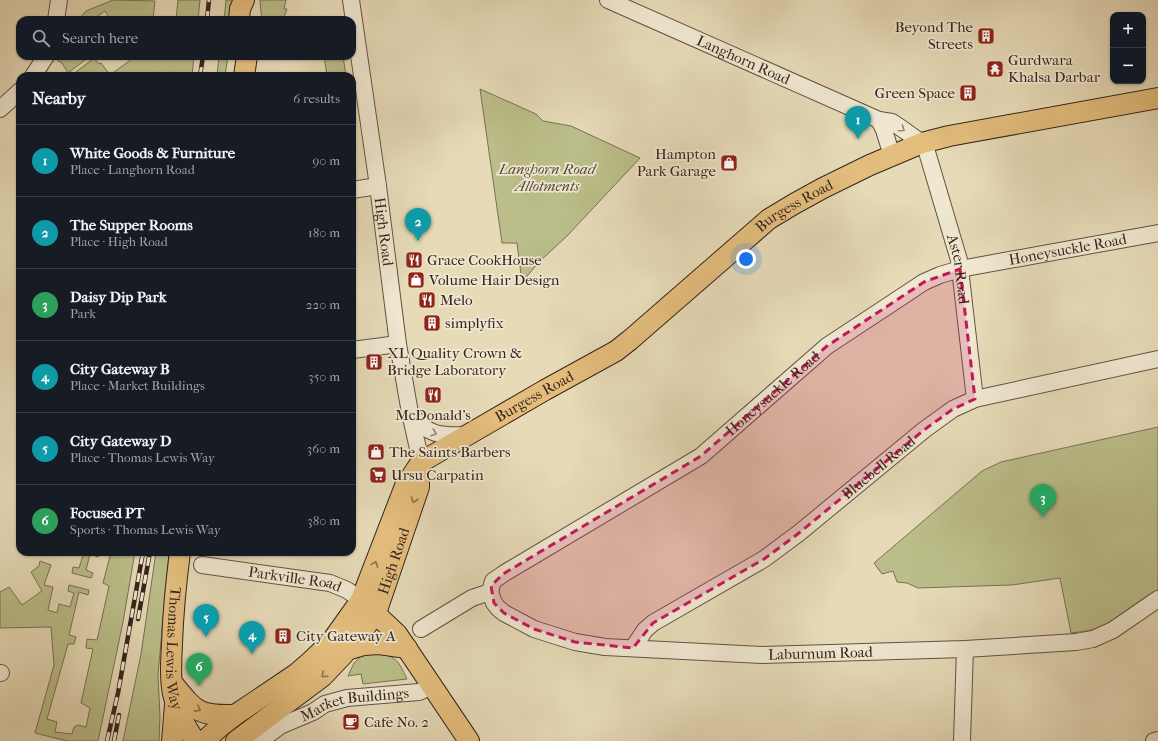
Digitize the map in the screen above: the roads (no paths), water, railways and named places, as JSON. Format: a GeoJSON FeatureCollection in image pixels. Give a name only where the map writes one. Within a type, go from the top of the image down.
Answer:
{"type":"FeatureCollection","features":[{"type":"Feature","properties":{"kind":"main road"},"geometry":{"type":"LineString","coordinates":[[239,16],[240,9],[244,0]]}},
{"type":"Feature","properties":{"kind":"main road"},"geometry":{"type":"LineString","coordinates":[[251,16],[252,0]]}},
{"type":"Feature","properties":{"kind":"main road"},"geometry":{"type":"LineString","coordinates":[[231,72],[233,60]]}},
{"type":"Feature","properties":{"kind":"main road"},"geometry":{"type":"LineString","coordinates":[[245,72],[246,60]]}},
{"type":"Feature","properties":{"kind":"main road","name":"Burgess Road"},"geometry":{"type":"LineString","coordinates":[[420,462],[616,351],[770,219],[823,188],[922,143],[949,136],[1158,98]]}},
{"type":"Feature","properties":{"kind":"main road","name":"High Road"},"geometry":{"type":"LineString","coordinates":[[204,741],[235,715],[282,684],[311,661],[331,642],[361,600],[405,486],[420,462]]}},
{"type":"Feature","properties":{"kind":"main road","name":"High Road"},"geometry":{"type":"LineString","coordinates":[[238,740],[322,677],[347,650],[376,612],[419,487],[420,462]]}},
{"type":"Feature","properties":{"kind":"main road","name":"Thomas Lewis Way"},"geometry":{"type":"LineString","coordinates":[[180,556],[173,622],[171,658],[172,682],[176,702],[185,726],[195,741]]}},
{"type":"Feature","properties":{"kind":"main road"},"geometry":{"type":"LineString","coordinates":[[361,600],[376,612],[407,648],[468,741]]}},
{"type":"Feature","properties":{"kind":"main road"},"geometry":{"type":"LineString","coordinates":[[347,650],[364,645],[379,644],[407,648]]}},
{"type":"Feature","properties":{"kind":"main road"},"geometry":{"type":"LineString","coordinates":[[172,682],[197,710],[212,714],[235,715]]}},
{"type":"Feature","properties":{"kind":"main road"},"geometry":{"type":"LineString","coordinates":[[172,741],[176,702]]}},
{"type":"Feature","properties":{"kind":"street"},"geometry":{"type":"LineString","coordinates":[[56,16],[58,0]]}},
{"type":"Feature","properties":{"kind":"street","name":"High Road"},"geometry":{"type":"LineString","coordinates":[[351,0],[353,16]]}},
{"type":"Feature","properties":{"kind":"street","name":"Langhorn Road"},"geometry":{"type":"LineString","coordinates":[[608,0],[879,120],[892,122],[922,143]]}},
{"type":"Feature","properties":{"kind":"street","name":"High Road"},"geometry":{"type":"LineString","coordinates":[[356,34],[378,186],[398,344],[420,462]]}},
{"type":"Feature","properties":{"kind":"street"},"geometry":{"type":"LineString","coordinates":[[36,72],[43,60]]}},
{"type":"Feature","properties":{"kind":"street"},"geometry":{"type":"LineString","coordinates":[[0,108],[16,94]]}},
{"type":"Feature","properties":{"kind":"street"},"geometry":{"type":"LineString","coordinates":[[879,120],[884,130],[892,156]]}},
{"type":"Feature","properties":{"kind":"street","name":"Aster Road"},"geometry":{"type":"LineString","coordinates":[[922,143],[927,152],[960,260],[975,399]]}},
{"type":"Feature","properties":{"kind":"street"},"geometry":{"type":"LineString","coordinates":[[356,189],[378,186]]}},
{"type":"Feature","properties":{"kind":"street","name":"Honeysuckle Road"},"geometry":{"type":"LineString","coordinates":[[490,592],[493,581],[503,574],[701,456],[827,346],[924,282],[940,274],[960,269],[1158,233]]}},
{"type":"Feature","properties":{"kind":"street"},"geometry":{"type":"LineString","coordinates":[[356,349],[398,344]]}},
{"type":"Feature","properties":{"kind":"street","name":"Bluebell Road"},"geometry":{"type":"LineString","coordinates":[[633,648],[645,630],[654,622],[764,558],[799,533],[924,430],[953,409],[975,399],[1158,359]]}},
{"type":"Feature","properties":{"kind":"street"},"geometry":{"type":"LineString","coordinates":[[410,413],[422,427],[429,431],[443,436],[466,435]]}},
{"type":"Feature","properties":{"kind":"street","name":"Parkville Road"},"geometry":{"type":"LineString","coordinates":[[202,565],[330,583],[347,590],[361,600]]}},
{"type":"Feature","properties":{"kind":"street"},"geometry":{"type":"LineString","coordinates":[[421,629],[472,598],[490,592]]}},
{"type":"Feature","properties":{"kind":"street","name":"Laburnum Road"},"geometry":{"type":"LineString","coordinates":[[490,592],[494,603],[504,613],[534,629],[575,642],[604,647],[762,655],[965,649],[1076,642],[1093,638],[1113,630],[1158,599]]}},
{"type":"Feature","properties":{"kind":"street"},"geometry":{"type":"LineString","coordinates":[[962,741],[965,649]]}},
{"type":"Feature","properties":{"kind":"street","name":"Market Buildings"},"geometry":{"type":"LineString","coordinates":[[260,741],[278,735],[280,726],[313,712],[325,704],[347,698],[419,692],[432,686]]}},
{"type":"Feature","properties":{"kind":"street"},"geometry":{"type":"LineString","coordinates":[[1154,741],[1158,740]]}},
{"type":"Feature","properties":{"kind":"railway"},"geometry":{"type":"LineString","coordinates":[[207,16],[209,0]]}},
{"type":"Feature","properties":{"kind":"railway"},"geometry":{"type":"LineString","coordinates":[[201,72],[202,60]]}},
{"type":"Feature","properties":{"kind":"railway"},"geometry":{"type":"LineString","coordinates":[[107,741],[118,693],[142,556]]}},
{"type":"Feature","properties":{"kind":"railway"},"geometry":{"type":"LineString","coordinates":[[138,619],[149,556]]}},
{"type":"Feature","properties":{"kind":"railway"},"geometry":{"type":"LineString","coordinates":[[114,741],[119,715]]}},
{"type":"Feature","properties":{"kind":"place","name":"Beyond The Streets"},"geometry":{"type":"Point","coordinates":[986,36]}},
{"type":"Feature","properties":{"kind":"place","name":"Gurdwara Khalsa Darbar"},"geometry":{"type":"Point","coordinates":[995,69]}},
{"type":"Feature","properties":{"kind":"place","name":"Green Space"},"geometry":{"type":"Point","coordinates":[968,93]}},
{"type":"Feature","properties":{"kind":"place","name":"White Goods & Furniture"},"geometry":{"type":"Point","coordinates":[858,139]}},
{"type":"Feature","properties":{"kind":"place","name":"Hampton Park Garage"},"geometry":{"type":"Point","coordinates":[729,163]}},
{"type":"Feature","properties":{"kind":"place","name":"The Supper Rooms"},"geometry":{"type":"Point","coordinates":[418,241]}},
{"type":"Feature","properties":{"kind":"place","name":"Grace CookHouse"},"geometry":{"type":"Point","coordinates":[414,260]}},
{"type":"Feature","properties":{"kind":"place","name":"Volume Hair Design"},"geometry":{"type":"Point","coordinates":[416,280]}},
{"type":"Feature","properties":{"kind":"place","name":"Melo"},"geometry":{"type":"Point","coordinates":[427,300]}},
{"type":"Feature","properties":{"kind":"place","name":"simplyfix"},"geometry":{"type":"Point","coordinates":[432,323]}},
{"type":"Feature","properties":{"kind":"place","name":"XL Quality Crown & Bridge Laboratory"},"geometry":{"type":"Point","coordinates":[374,362]}},
{"type":"Feature","properties":{"kind":"place","name":"McDonald's"},"geometry":{"type":"Point","coordinates":[433,395]}},
{"type":"Feature","properties":{"kind":"place","name":"The Saints Barbers"},"geometry":{"type":"Point","coordinates":[376,452]}},
{"type":"Feature","properties":{"kind":"place","name":"Ursu Carpatin"},"geometry":{"type":"Point","coordinates":[378,475]}},
{"type":"Feature","properties":{"kind":"place","name":"Daisy Dip Park"},"geometry":{"type":"Point","coordinates":[1043,517]}},
{"type":"Feature","properties":{"kind":"place","name":"City Gateway A"},"geometry":{"type":"Point","coordinates":[283,636]}},
{"type":"Feature","properties":{"kind":"place","name":"City Gateway D"},"geometry":{"type":"Point","coordinates":[206,637]}},
{"type":"Feature","properties":{"kind":"place","name":"City Gateway B"},"geometry":{"type":"Point","coordinates":[252,654]}},
{"type":"Feature","properties":{"kind":"place","name":"Focused PT"},"geometry":{"type":"Point","coordinates":[199,686]}},
{"type":"Feature","properties":{"kind":"place","name":"Cafe No. 2"},"geometry":{"type":"Point","coordinates":[351,722]}},
{"type":"Feature","properties":{"kind":"park label","name":"Langhorn Road Allotments"},"geometry":{"type":"Point","coordinates":[547,178]}}]}
